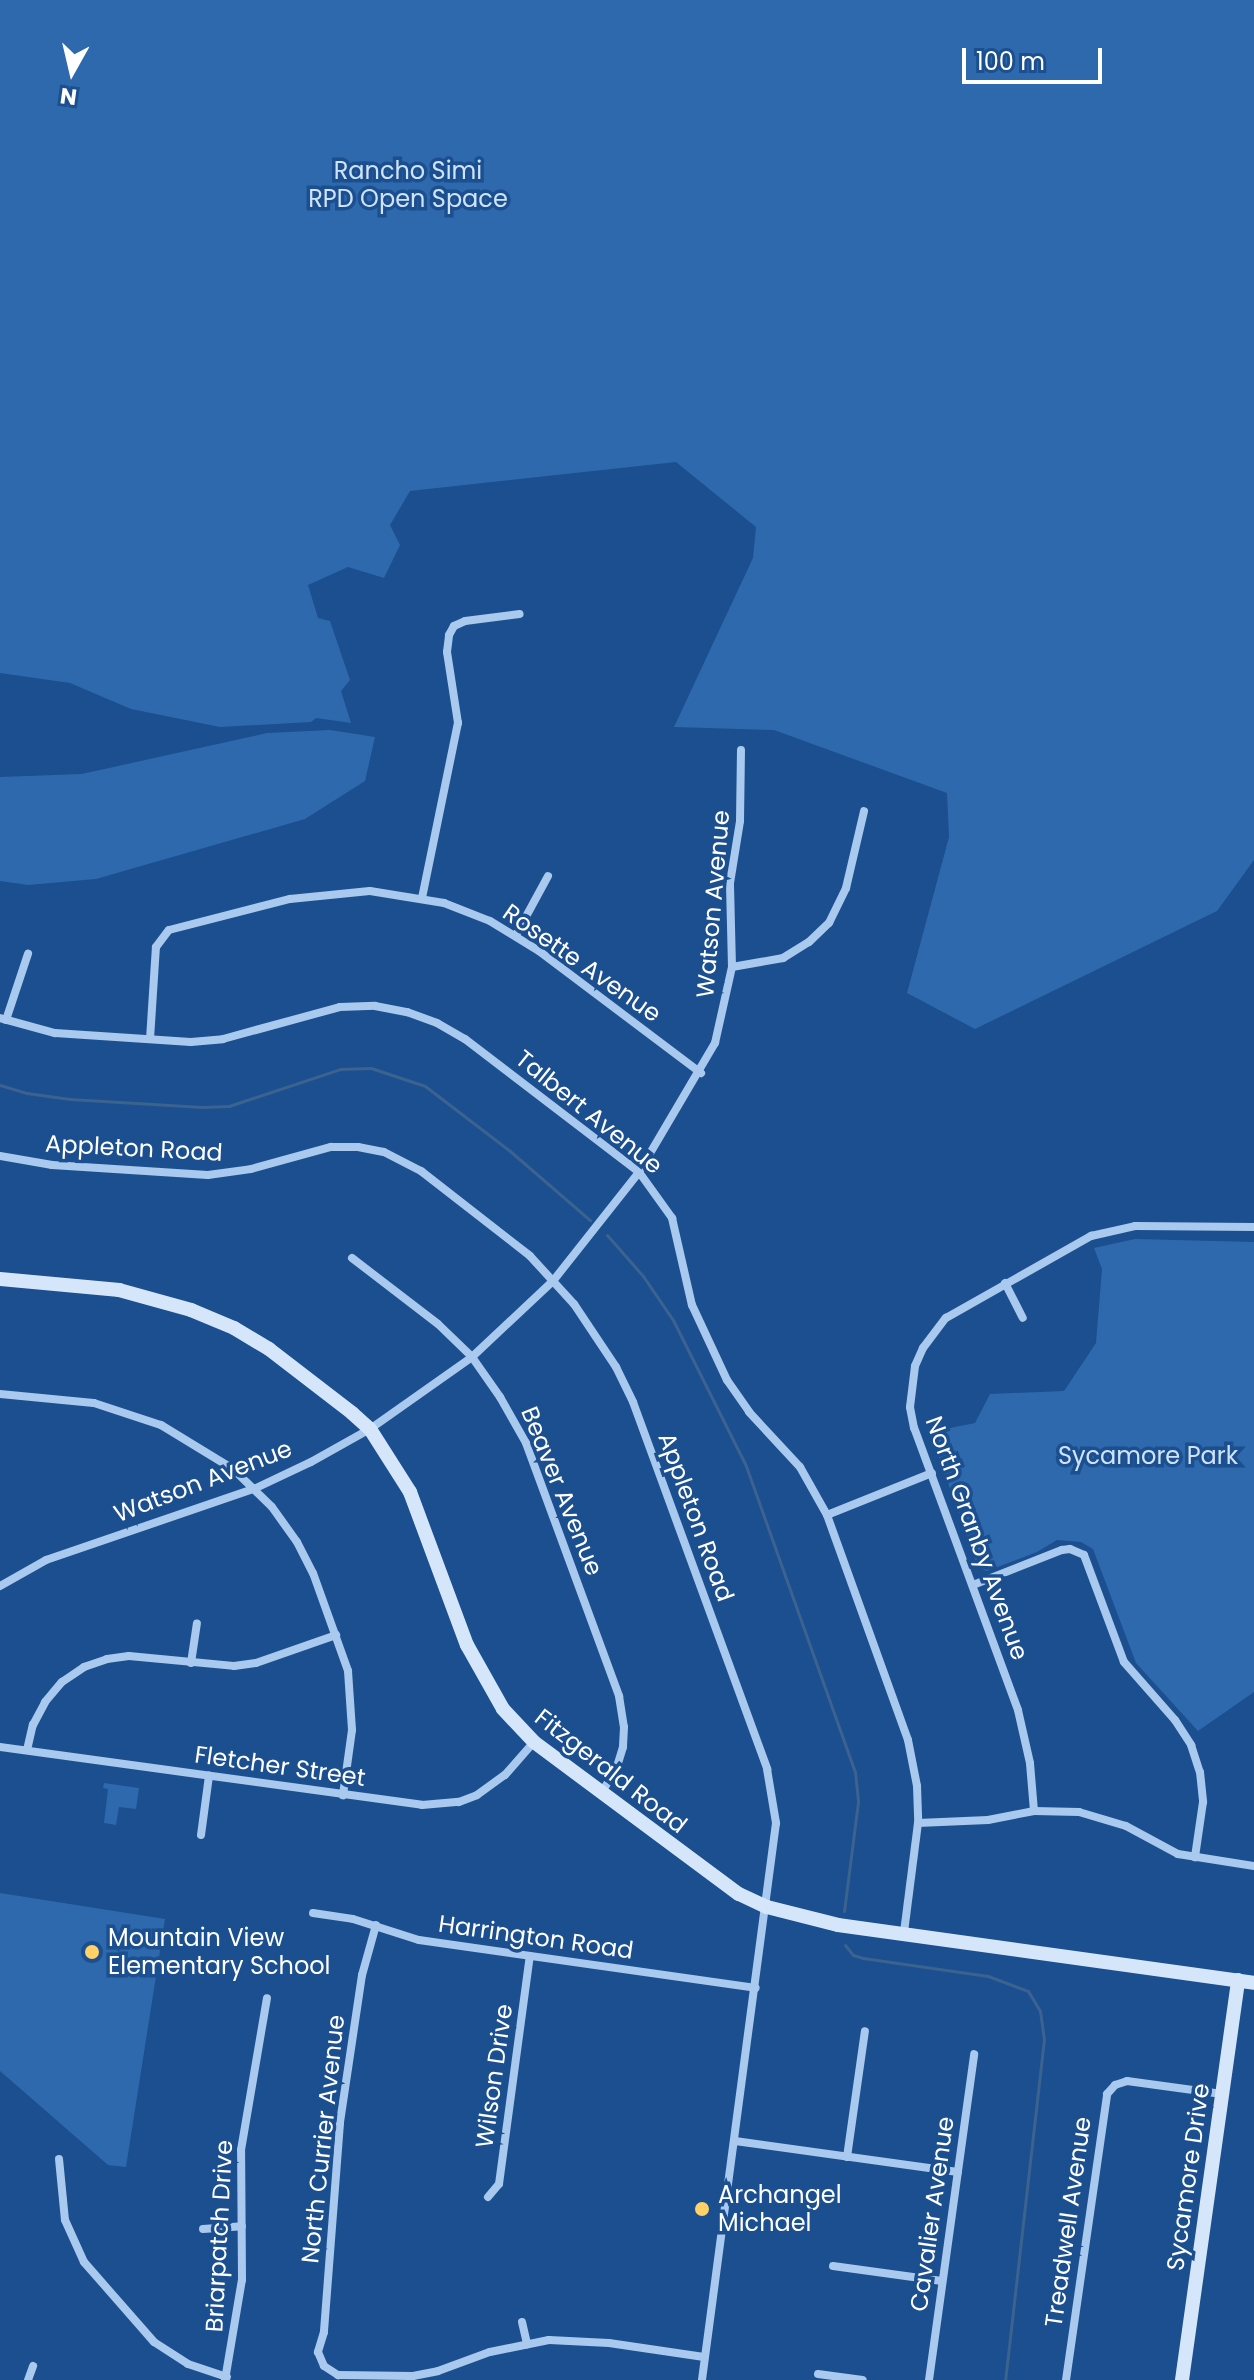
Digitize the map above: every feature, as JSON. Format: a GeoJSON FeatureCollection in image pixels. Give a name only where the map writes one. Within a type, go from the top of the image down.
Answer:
{"type":"FeatureCollection","features":[{"type":"Feature","properties":{"kind":"main road","name":"Fitzgerald Road"},"geometry":{"type":"LineString","coordinates":[[0,1279],[119,1290],[158,1299],[220,1322],[269,1349],[370,1429],[410,1492],[479,1672],[503,1709],[534,1742],[714,1879],[767,1907],[802,1918],[1254,1983]]}},
{"type":"Feature","properties":{"kind":"main road","name":"Sycamore Drive"},"geometry":{"type":"LineString","coordinates":[[1182,2380],[1238,1980]]}},
{"type":"Feature","properties":{"kind":"street"},"geometry":{"type":"LineString","coordinates":[[422,898],[458,723],[447,652],[449,635],[454,626],[465,621],[520,614]]}},
{"type":"Feature","properties":{"kind":"street","name":"Watson Avenue"},"geometry":{"type":"LineString","coordinates":[[0,1586],[46,1560],[256,1488],[370,1429],[472,1357],[553,1281],[639,1172],[701,1073],[715,1043],[732,967],[730,883],[740,821],[741,750]]}},
{"type":"Feature","properties":{"kind":"street"},"geometry":{"type":"LineString","coordinates":[[732,967],[783,958],[809,942],[829,923],[846,888],[864,811]]}},
{"type":"Feature","properties":{"kind":"street"},"geometry":{"type":"LineString","coordinates":[[516,935],[548,876]]}},
{"type":"Feature","properties":{"kind":"street","name":"Rosette Avenue"},"geometry":{"type":"LineString","coordinates":[[150,1039],[156,947],[169,930],[321,893],[370,891],[422,898],[467,911],[516,935],[701,1073]]}},
{"type":"Feature","properties":{"kind":"street"},"geometry":{"type":"LineString","coordinates":[[3,1019],[28,954]]}},
{"type":"Feature","properties":{"kind":"street","name":"Talbert Avenue"},"geometry":{"type":"LineString","coordinates":[[3,1019],[55,1033],[150,1039],[223,1039],[340,1007],[375,1006],[407,1012],[465,1039],[639,1172],[672,1218],[692,1305],[727,1380],[749,1412],[800,1467],[827,1515],[908,1740],[917,1786],[918,1823],[904,1933]]}},
{"type":"Feature","properties":{"kind":"street","name":"Appleton Road"},"geometry":{"type":"LineString","coordinates":[[0,1156],[52,1165],[208,1175],[251,1169],[331,1147],[358,1147],[384,1152],[421,1171],[510,1239],[553,1281],[596,1335],[633,1402],[767,1769],[776,1823],[702,2380]]}},
{"type":"Feature","properties":{"kind":"street","name":"North Granby Avenue"},"geometry":{"type":"LineString","coordinates":[[1034,1811],[1024,1730],[910,1407],[915,1366],[923,1348],[946,1318],[1016,1277],[1110,1229],[1135,1226],[1254,1227]]}},
{"type":"Feature","properties":{"kind":"street","name":"Beaver Avenue"},"geometry":{"type":"LineString","coordinates":[[352,1258],[438,1324],[472,1357],[500,1397],[526,1443],[619,1696],[624,1727],[623,1747],[616,1770],[601,1794]]}},
{"type":"Feature","properties":{"kind":"street"},"geometry":{"type":"LineString","coordinates":[[1005,1283],[1023,1318]]}},
{"type":"Feature","properties":{"kind":"street"},"geometry":{"type":"LineString","coordinates":[[0,1394],[66,1398],[123,1411],[195,1443],[256,1488],[297,1542],[348,1671],[353,1704],[343,1795]]}},
{"type":"Feature","properties":{"kind":"street"},"geometry":{"type":"LineString","coordinates":[[827,1515],[932,1473]]}},
{"type":"Feature","properties":{"kind":"street"},"geometry":{"type":"LineString","coordinates":[[973,1585],[1062,1550],[1077,1550],[1089,1561],[1124,1662],[1175,1720],[1191,1745],[1200,1772],[1203,1802],[1195,1857]]}},
{"type":"Feature","properties":{"kind":"street"},"geometry":{"type":"LineString","coordinates":[[191,1663],[197,1623]]}},
{"type":"Feature","properties":{"kind":"street"},"geometry":{"type":"LineString","coordinates":[[27,1750],[33,1725],[45,1702],[62,1682],[84,1667],[129,1656],[223,1667],[256,1663],[336,1635]]}},
{"type":"Feature","properties":{"kind":"street","name":"Fletcher Street"},"geometry":{"type":"LineString","coordinates":[[0,1747],[422,1805],[459,1802],[494,1784],[534,1742]]}},
{"type":"Feature","properties":{"kind":"street"},"geometry":{"type":"LineString","coordinates":[[201,1835],[209,1776]]}},
{"type":"Feature","properties":{"kind":"street"},"geometry":{"type":"LineString","coordinates":[[918,1823],[988,1820],[1034,1811],[1103,1817],[1162,1848],[1195,1857],[1254,1866]]}},
{"type":"Feature","properties":{"kind":"street","name":"Harrington Road"},"geometry":{"type":"LineString","coordinates":[[313,1913],[376,1925],[419,1940],[756,1988]]}},
{"type":"Feature","properties":{"kind":"street","name":"North Currier Avenue"},"geometry":{"type":"LineString","coordinates":[[376,1925],[362,1975],[340,2123],[320,2359],[338,2375],[413,2376],[527,2344]]}},
{"type":"Feature","properties":{"kind":"street","name":"Wilson Drive"},"geometry":{"type":"LineString","coordinates":[[488,2197],[499,2184],[530,1956]]}},
{"type":"Feature","properties":{"kind":"street","name":"Briarpatch Drive"},"geometry":{"type":"LineString","coordinates":[[226,2378],[242,2280],[241,2150],[267,1998]]}},
{"type":"Feature","properties":{"kind":"street"},"geometry":{"type":"LineString","coordinates":[[847,2157],[865,2031]]}},
{"type":"Feature","properties":{"kind":"street","name":"Cavalier Avenue"},"geometry":{"type":"LineString","coordinates":[[929,2380],[974,2054]]}},
{"type":"Feature","properties":{"kind":"street","name":"Treadwell Avenue"},"geometry":{"type":"LineString","coordinates":[[1066,2380],[1107,2094],[1115,2085],[1127,2081],[1222,2094]]}},
{"type":"Feature","properties":{"kind":"street"},"geometry":{"type":"LineString","coordinates":[[735,2141],[958,2172]]}},
{"type":"Feature","properties":{"kind":"street"},"geometry":{"type":"LineString","coordinates":[[59,2159],[65,2220],[84,2262],[154,2342],[188,2364],[226,2378]]}},
{"type":"Feature","properties":{"kind":"street"},"geometry":{"type":"LineString","coordinates":[[203,2229],[242,2226]]}},
{"type":"Feature","properties":{"kind":"street"},"geometry":{"type":"LineString","coordinates":[[833,2266],[942,2281]]}},
{"type":"Feature","properties":{"kind":"street"},"geometry":{"type":"LineString","coordinates":[[522,2322],[527,2344],[579,2340],[704,2357]]}},
{"type":"Feature","properties":{"kind":"street"},"geometry":{"type":"LineString","coordinates":[[28,2380],[33,2366]]}},
{"type":"Feature","properties":{"kind":"street"},"geometry":{"type":"LineString","coordinates":[[818,2374],[863,2380]]}},
{"type":"Feature","properties":{"kind":"green space","name":"Rancho Simi RPD Open Space"},"geometry":{"type":"Polygon","coordinates":[[[0,0],[1254,0],[1254,860],[1217,911],[975,1029],[907,993],[949,837],[947,793],[774,730],[674,727],[753,558],[756,527],[676,462],[410,491],[390,525],[400,545],[384,578],[348,567],[308,585],[318,618],[330,621],[350,680],[341,691],[351,723],[316,718],[311,722],[220,727],[131,709],[70,683],[0,673],[0,0]]]}},
{"type":"Feature","properties":{"kind":"green space"},"geometry":{"type":"Polygon","coordinates":[[[330,730],[375,737],[365,781],[305,819],[96,879],[28,885],[0,881],[0,777],[82,774],[267,733],[330,730]]]}},
{"type":"Feature","properties":{"kind":"green space","name":"Sycamore Park"},"geometry":{"type":"Polygon","coordinates":[[[1135,1239],[1254,1242],[1254,1692],[1198,1731],[1136,1663],[1093,1549],[1081,1542],[1057,1540],[1037,1552],[987,1571],[978,1568],[930,1432],[975,1423],[990,1394],[1064,1391],[1096,1343],[1102,1269],[1094,1248],[1135,1239]]]}},
{"type":"Feature","properties":{"kind":"green space"},"geometry":{"type":"Polygon","coordinates":[[[104,1783],[139,1788],[136,1809],[119,1807],[116,1825],[104,1823],[108,1789],[103,1788],[104,1783]]]}},
{"type":"Feature","properties":{"kind":"green space"},"geometry":{"type":"Polygon","coordinates":[[[0,1893],[165,1919],[126,2167],[108,2165],[0,2071],[0,1893]]]}},
{"type":"Feature","properties":{"kind":"waterway"},"geometry":{"type":"LineString","coordinates":[[0,1085],[27,1093],[70,1099],[229,1106],[340,1069],[371,1068],[425,1086],[510,1151],[590,1220]]}},
{"type":"Feature","properties":{"kind":"waterway"},"geometry":{"type":"LineString","coordinates":[[607,1235],[643,1276],[673,1320],[746,1466],[855,1772],[858,1802],[844,1911]]}},
{"type":"Feature","properties":{"kind":"waterway"},"geometry":{"type":"LineString","coordinates":[[845,1945],[853,1955],[863,1958],[988,1976],[1028,1991],[1040,2011],[1044,2039],[1005,2380]]}},
{"type":"Feature","properties":{"kind":"place","name":"Mountain View Elementary School"},"geometry":{"type":"Point","coordinates":[92,1952]}},
{"type":"Feature","properties":{"kind":"place","name":"Archangel Michael"},"geometry":{"type":"Point","coordinates":[702,2209]}}]}
